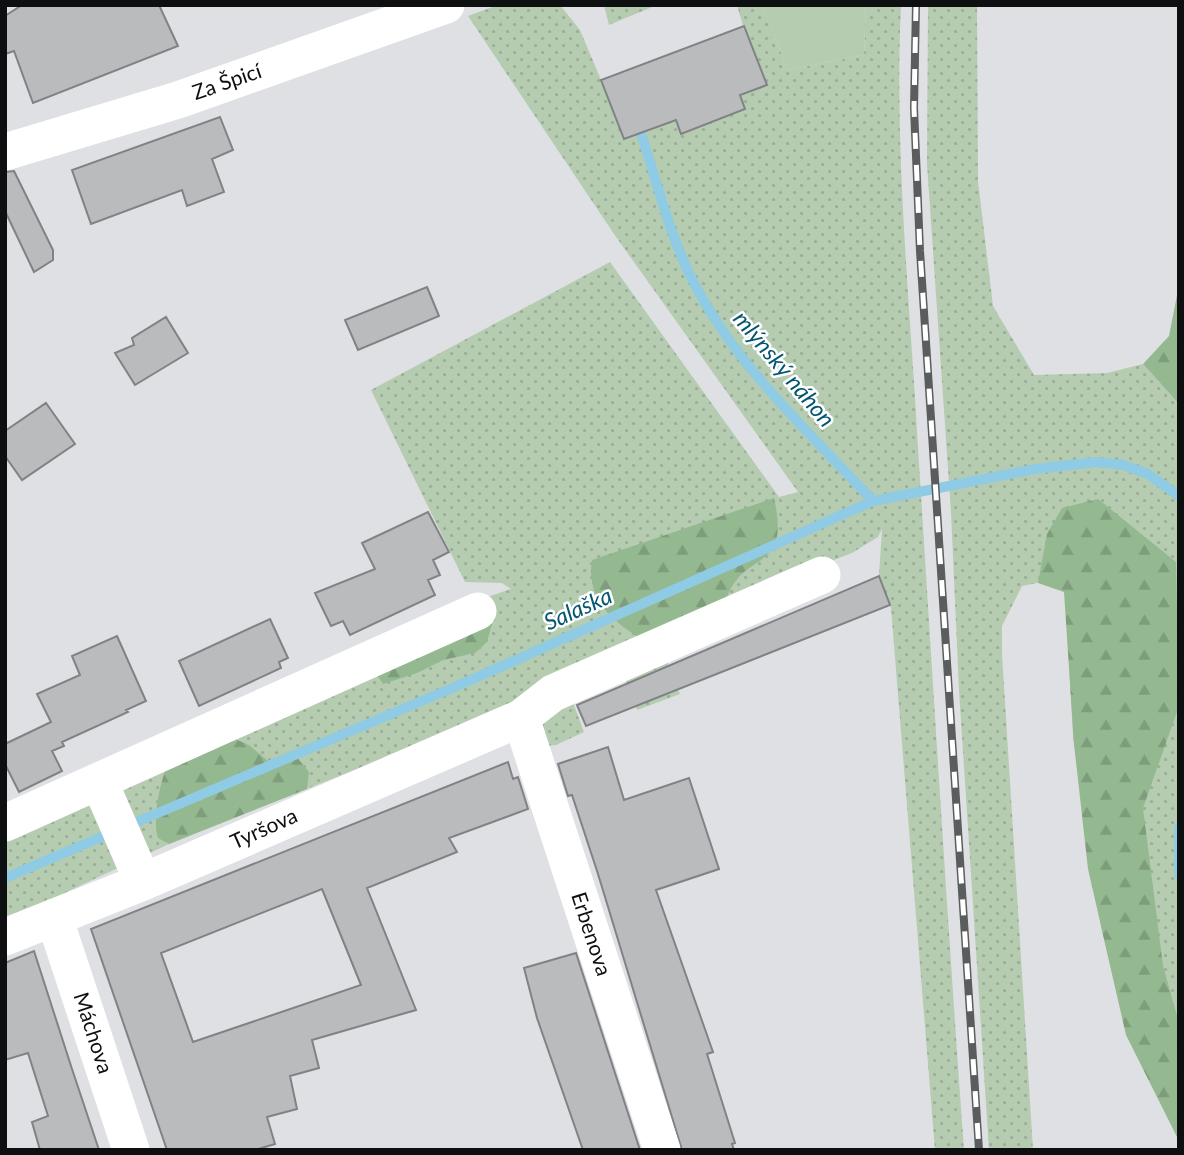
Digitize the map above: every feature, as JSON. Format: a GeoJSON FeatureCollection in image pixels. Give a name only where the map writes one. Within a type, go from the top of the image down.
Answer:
{"type":"FeatureCollection","features":[{"type":"Feature","properties":{"kind":"street","name":"Za Špicí"},"geometry":{"type":"LineString","coordinates":[[5,152],[177,100],[434,7]]}},
{"type":"Feature","properties":{"kind":"street","name":"Tyršova"},"geometry":{"type":"LineString","coordinates":[[5,937],[143,882],[521,718],[553,693],[821,575]]}},
{"type":"Feature","properties":{"kind":"street"},"geometry":{"type":"LineString","coordinates":[[5,823],[105,795],[478,611]]}},
{"type":"Feature","properties":{"kind":"street","name":"Erbenova"},"geometry":{"type":"LineString","coordinates":[[521,718],[662,1150]]}},
{"type":"Feature","properties":{"kind":"street"},"geometry":{"type":"LineString","coordinates":[[105,795],[143,882]]}},
{"type":"Feature","properties":{"kind":"street","name":"Máchova"},"geometry":{"type":"LineString","coordinates":[[54,917],[131,1150]]}},
{"type":"Feature","properties":{"kind":"green space"},"geometry":{"type":"Polygon","coordinates":[[[498,5],[560,5],[580,30],[601,80],[743,26],[737,5],[762,5],[788,70],[864,55],[866,5],[901,5],[899,60],[904,227],[964,1150],[935,1150],[891,608],[879,576],[882,529],[878,537],[852,553],[754,591],[510,708],[169,844],[5,921],[5,833],[476,601],[511,589],[502,583],[465,582],[371,390],[610,262],[779,497],[798,492],[614,234],[468,16],[498,5]]]}},
{"type":"Feature","properties":{"kind":"green space"},"geometry":{"type":"Polygon","coordinates":[[[604,5],[657,5],[609,25],[604,5]]]}},
{"type":"Feature","properties":{"kind":"green space"},"geometry":{"type":"Polygon","coordinates":[[[762,5],[866,5],[864,55],[788,70],[762,5]]]}},
{"type":"Feature","properties":{"kind":"green space"},"geometry":{"type":"Polygon","coordinates":[[[928,5],[977,5],[978,181],[993,306],[1034,375],[1107,373],[1143,364],[1179,404],[1179,1140],[1118,998],[1101,927],[1073,737],[1065,590],[1042,582],[1022,586],[1002,626],[1033,1150],[989,1150],[959,690],[951,512],[927,164],[928,5]]]}},
{"type":"Feature","properties":{"kind":"green space"},"geometry":{"type":"Polygon","coordinates":[[[1179,285],[1179,404],[1143,364],[1169,336],[1179,285]]]}},
{"type":"Feature","properties":{"kind":"green space"},"geometry":{"type":"Polygon","coordinates":[[[774,498],[778,523],[776,540],[771,551],[742,574],[733,585],[725,603],[641,639],[611,616],[597,597],[591,574],[592,560],[774,498]]]}},
{"type":"Feature","properties":{"kind":"green space"},"geometry":{"type":"Polygon","coordinates":[[[1098,499],[1176,562],[1179,706],[1143,808],[1163,966],[1179,1023],[1179,1141],[1126,1035],[1088,869],[1074,744],[1064,592],[1038,583],[1047,534],[1062,508],[1098,499]]]}},
{"type":"Feature","properties":{"kind":"green space"},"geometry":{"type":"Polygon","coordinates":[[[482,615],[492,624],[487,642],[475,653],[443,660],[417,673],[383,684],[372,668],[482,615]]]}},
{"type":"Feature","properties":{"kind":"green space"},"geometry":{"type":"Polygon","coordinates":[[[663,651],[680,694],[637,710],[622,669],[663,651]]]}},
{"type":"Feature","properties":{"kind":"green space"},"geometry":{"type":"Polygon","coordinates":[[[571,697],[584,732],[556,745],[546,746],[541,719],[571,697]]]}},
{"type":"Feature","properties":{"kind":"green space"},"geometry":{"type":"Polygon","coordinates":[[[228,736],[249,745],[268,761],[295,755],[309,772],[307,789],[169,844],[158,838],[158,800],[168,763],[228,736]]]}},
{"type":"Feature","properties":{"kind":"building"},"geometry":{"type":"Polygon","coordinates":[[[22,5],[159,5],[178,46],[33,103],[14,51],[5,54],[5,16],[22,5]]]}},
{"type":"Feature","properties":{"kind":"building"},"geometry":{"type":"Polygon","coordinates":[[[744,26],[767,85],[740,95],[745,109],[681,134],[676,120],[624,139],[601,80],[744,26]]]}},
{"type":"Feature","properties":{"kind":"building"},"geometry":{"type":"Polygon","coordinates":[[[220,117],[233,150],[212,159],[224,192],[187,206],[182,190],[91,224],[72,170],[220,117]]]}},
{"type":"Feature","properties":{"kind":"building"},"geometry":{"type":"Polygon","coordinates":[[[14,171],[53,250],[53,260],[34,272],[5,211],[5,172],[14,171]]]}},
{"type":"Feature","properties":{"kind":"building"},"geometry":{"type":"Polygon","coordinates":[[[427,287],[439,316],[358,350],[345,320],[427,287]]]}},
{"type":"Feature","properties":{"kind":"building"},"geometry":{"type":"Polygon","coordinates":[[[166,317],[188,353],[135,385],[115,353],[134,345],[132,338],[166,317]]]}},
{"type":"Feature","properties":{"kind":"building"},"geometry":{"type":"Polygon","coordinates":[[[46,403],[75,444],[22,480],[5,456],[5,431],[46,403]]]}},
{"type":"Feature","properties":{"kind":"building"},"geometry":{"type":"Polygon","coordinates":[[[428,512],[449,552],[433,560],[440,575],[428,580],[435,595],[350,635],[343,621],[331,626],[315,593],[375,569],[362,543],[428,512]]]}},
{"type":"Feature","properties":{"kind":"building"},"geometry":{"type":"Polygon","coordinates":[[[879,576],[890,605],[586,726],[577,705],[879,576]]]}},
{"type":"Feature","properties":{"kind":"building"},"geometry":{"type":"Polygon","coordinates":[[[270,619],[288,658],[279,662],[281,668],[199,706],[179,661],[270,619]]]}},
{"type":"Feature","properties":{"kind":"building"},"geometry":{"type":"Polygon","coordinates":[[[117,636],[146,701],[62,742],[64,746],[52,751],[62,771],[19,792],[5,764],[5,744],[51,722],[37,694],[80,675],[72,656],[117,636]]]}},
{"type":"Feature","properties":{"kind":"building"},"geometry":{"type":"Polygon","coordinates":[[[608,747],[624,800],[689,778],[719,869],[656,890],[713,1052],[707,1054],[735,1143],[732,1144],[734,1150],[682,1150],[598,874],[572,795],[568,796],[558,764],[608,747]]]}},
{"type":"Feature","properties":{"kind":"building"},"geometry":{"type":"Polygon","coordinates":[[[508,762],[513,779],[518,777],[528,809],[449,838],[457,852],[367,888],[416,1010],[312,1040],[319,1068],[290,1076],[297,1109],[267,1117],[275,1144],[255,1150],[167,1150],[91,929],[508,762]],[[322,889],[161,953],[193,1042],[361,985],[322,889]]]}},
{"type":"Feature","properties":{"kind":"building"},"geometry":{"type":"Polygon","coordinates":[[[34,951],[99,1150],[40,1150],[32,1122],[48,1116],[28,1053],[5,1060],[5,963],[34,951]]]}},
{"type":"Feature","properties":{"kind":"building"},"geometry":{"type":"Polygon","coordinates":[[[576,953],[640,1150],[583,1150],[537,1018],[524,968],[576,953]]]}},
{"type":"Feature","properties":{"kind":"waterway","name":"mlýnský náhon"},"geometry":{"type":"LineString","coordinates":[[641,134],[677,244],[709,310],[729,340],[774,396],[873,501]]}},
{"type":"Feature","properties":{"kind":"waterway","name":"Salaška"},"geometry":{"type":"LineString","coordinates":[[5,878],[464,683],[873,501],[1035,469],[1097,462],[1123,465],[1148,474],[1179,496]]}},
{"type":"Feature","properties":{"kind":"waterway","name":"Salaška"},"geometry":{"type":"LineString","coordinates":[[1179,828],[1179,875]]}},
{"type":"Feature","properties":{"kind":"railway"},"geometry":{"type":"LineString","coordinates":[[916,5],[914,108],[920,251],[979,1150]]}}]}
